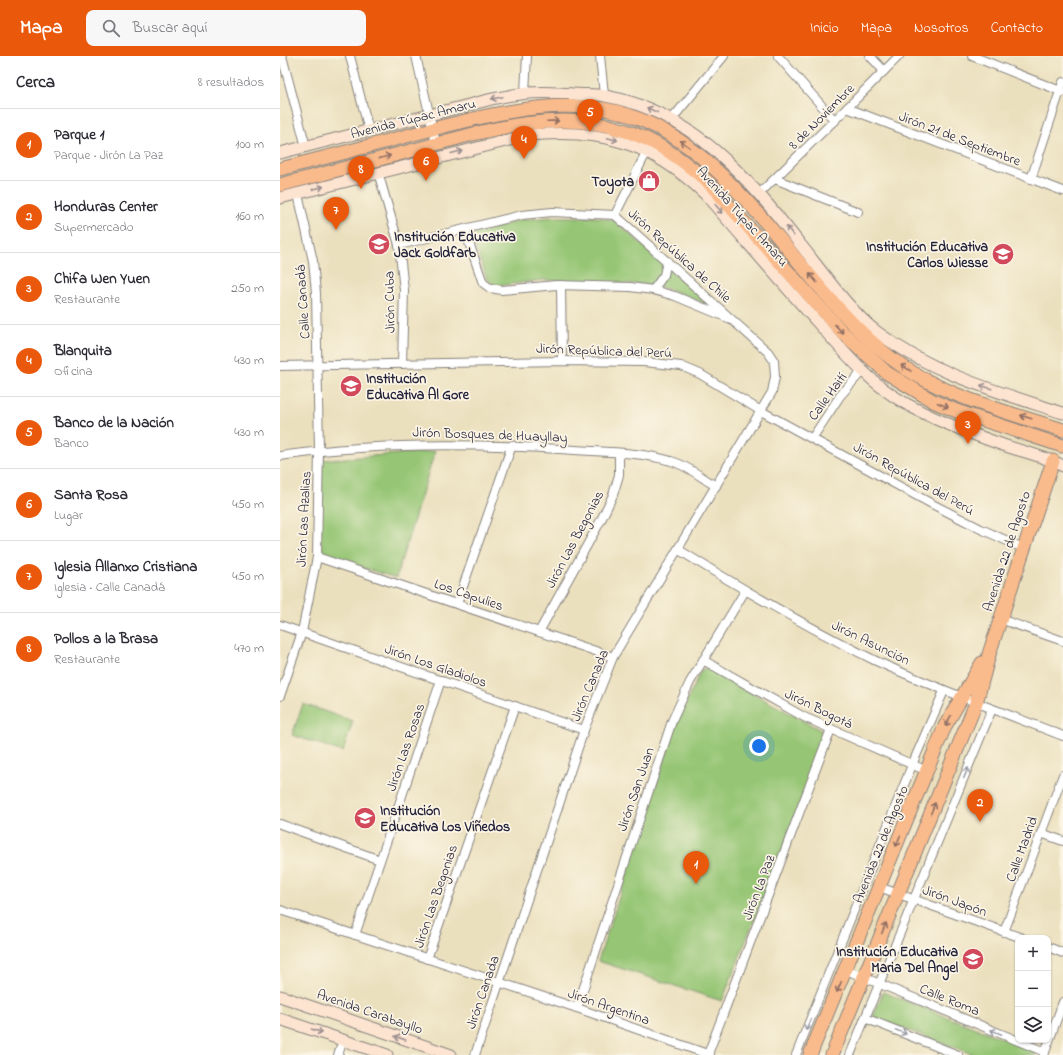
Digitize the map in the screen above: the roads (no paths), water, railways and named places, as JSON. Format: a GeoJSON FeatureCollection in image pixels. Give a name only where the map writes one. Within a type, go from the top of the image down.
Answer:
{"type":"FeatureCollection","features":[{"type":"Feature","properties":{"kind":"main road","name":"Avenida Túpac Amaru"},"geometry":{"type":"LineString","coordinates":[[280,153],[525,92],[546,91],[604,95],[647,107],[672,119],[719,153],[760,193],[855,310],[876,332],[945,372],[1063,413]]}},
{"type":"Feature","properties":{"kind":"main road","name":"Avenida Túpac Amaru"},"geometry":{"type":"LineString","coordinates":[[280,169],[432,129],[534,107],[587,107],[620,111],[648,121],[699,153],[745,200],[871,342],[893,360],[932,382],[965,397],[1063,430]]}},
{"type":"Feature","properties":{"kind":"main road","name":"Avenida Túpac Amaru"},"geometry":{"type":"LineString","coordinates":[[280,185],[436,144],[518,125],[554,121],[591,123],[623,130],[658,145],[684,162],[708,182],[842,332],[887,373],[933,401],[959,412],[1063,446]]}},
{"type":"Feature","properties":{"kind":"main road","name":"Avenida Túpac Amaru"},"geometry":{"type":"LineString","coordinates":[[280,198],[529,134],[555,132],[612,138],[636,146],[646,153],[665,162],[686,176],[705,194],[849,358],[901,401],[927,415],[1003,445],[1058,463]]}},
{"type":"Feature","properties":{"kind":"main road","name":"Avenida 22 de Agosto"},"geometry":{"type":"LineString","coordinates":[[832,1055],[976,703],[990,651],[1024,548],[1058,463]]}},
{"type":"Feature","properties":{"kind":"main road","name":"Avenida 22 de Agosto"},"geometry":{"type":"LineString","coordinates":[[810,1055],[945,726],[961,697],[990,651]]}},
{"type":"Feature","properties":{"kind":"main road","name":"Avenida Carabayllo"},"geometry":{"type":"LineString","coordinates":[[280,996],[451,1055]]}},
{"type":"Feature","properties":{"kind":"main road"},"geometry":{"type":"LineString","coordinates":[[280,1019],[387,1055]]}},
{"type":"Feature","properties":{"kind":"street"},"geometry":{"type":"LineString","coordinates":[[282,56],[306,147]]}},
{"type":"Feature","properties":{"kind":"street"},"geometry":{"type":"LineString","coordinates":[[350,56],[369,131]]}},
{"type":"Feature","properties":{"kind":"street"},"geometry":{"type":"LineString","coordinates":[[416,56],[428,116],[436,144]]}},
{"type":"Feature","properties":{"kind":"street"},"geometry":{"type":"LineString","coordinates":[[525,92],[527,56]]}},
{"type":"Feature","properties":{"kind":"street"},"geometry":{"type":"LineString","coordinates":[[600,56],[604,95]]}},
{"type":"Feature","properties":{"kind":"street"},"geometry":{"type":"LineString","coordinates":[[672,119],[724,56]]}},
{"type":"Feature","properties":{"kind":"street"},"geometry":{"type":"LineString","coordinates":[[778,56],[835,121]]}},
{"type":"Feature","properties":{"kind":"street"},"geometry":{"type":"LineString","coordinates":[[870,56],[884,71]]}},
{"type":"Feature","properties":{"kind":"street","name":"8 de Noviembre"},"geometry":{"type":"LineString","coordinates":[[760,193],[835,121],[899,56]]}},
{"type":"Feature","properties":{"kind":"street"},"geometry":{"type":"LineString","coordinates":[[972,56],[1062,91]]}},
{"type":"Feature","properties":{"kind":"street"},"geometry":{"type":"LineString","coordinates":[[1030,179],[1062,91],[1063,82]]}},
{"type":"Feature","properties":{"kind":"street","name":"Jirón 21 de Septiembre"},"geometry":{"type":"LineString","coordinates":[[847,108],[1063,191]]}},
{"type":"Feature","properties":{"kind":"street"},"geometry":{"type":"LineString","coordinates":[[615,215],[646,153]]}},
{"type":"Feature","properties":{"kind":"street","name":"Jirón Cuba"},"geometry":{"type":"LineString","coordinates":[[378,172],[399,246],[404,290],[402,364]]}},
{"type":"Feature","properties":{"kind":"street"},"geometry":{"type":"LineString","coordinates":[[775,179],[858,212]]}},
{"type":"Feature","properties":{"kind":"street","name":"Calle Canadá"},"geometry":{"type":"LineString","coordinates":[[298,194],[313,261],[319,365],[319,410]]}},
{"type":"Feature","properties":{"kind":"street","name":"Jirón República de Chile"},"geometry":{"type":"LineString","coordinates":[[399,246],[465,231],[522,215],[552,212],[615,215],[768,352]]}},
{"type":"Feature","properties":{"kind":"street","name":"Jirón República de Chile"},"geometry":{"type":"LineString","coordinates":[[465,231],[483,283],[490,288],[502,290],[561,285],[630,287],[653,290],[676,296],[734,321]]}},
{"type":"Feature","properties":{"kind":"street"},"geometry":{"type":"LineString","coordinates":[[653,290],[664,275],[667,261]]}},
{"type":"Feature","properties":{"kind":"street"},"geometry":{"type":"LineString","coordinates":[[561,285],[562,361]]}},
{"type":"Feature","properties":{"kind":"street","name":"Jirón Canada"},"geometry":{"type":"LineString","coordinates":[[475,1055],[584,730],[613,657],[679,550],[772,392],[775,378],[774,361],[768,352]]}},
{"type":"Feature","properties":{"kind":"street","name":"Jirón República del Perú"},"geometry":{"type":"LineString","coordinates":[[280,366],[562,361],[644,362],[681,366],[700,374],[761,411],[813,437],[932,504],[980,529],[1024,548]]}},
{"type":"Feature","properties":{"kind":"street","name":"Calle Haití"},"geometry":{"type":"LineString","coordinates":[[813,437],[840,396],[863,370]]}},
{"type":"Feature","properties":{"kind":"street","name":"Jirón Las Azalias"},"geometry":{"type":"LineString","coordinates":[[280,696],[302,632],[317,557],[320,450],[319,410]]}},
{"type":"Feature","properties":{"kind":"street","name":"Jirón Bosques de Huayllay"},"geometry":{"type":"LineString","coordinates":[[280,456],[320,450],[403,445],[512,445],[646,455],[673,461],[716,486]]}},
{"type":"Feature","properties":{"kind":"street"},"geometry":{"type":"LineString","coordinates":[[457,604],[512,445]]}},
{"type":"Feature","properties":{"kind":"street","name":"Jirón Las Begonias"},"geometry":{"type":"LineString","coordinates":[[539,632],[601,520],[613,494],[619,474],[620,453]]}},
{"type":"Feature","properties":{"kind":"street","name":"Jirón Asunción"},"geometry":{"type":"LineString","coordinates":[[679,550],[745,591],[822,634],[944,691],[1063,736]]}},
{"type":"Feature","properties":{"kind":"street","name":"Los Capulies"},"geometry":{"type":"LineString","coordinates":[[317,557],[613,657]]}},
{"type":"Feature","properties":{"kind":"street","name":"Jirón San Juan"},"geometry":{"type":"LineString","coordinates":[[577,1008],[672,721],[690,682],[745,591]]}},
{"type":"Feature","properties":{"kind":"street"},"geometry":{"type":"LineString","coordinates":[[1000,619],[1063,641]]}},
{"type":"Feature","properties":{"kind":"street","name":"Jirón Los Gladiolos"},"geometry":{"type":"LineString","coordinates":[[280,625],[584,730]]}},
{"type":"Feature","properties":{"kind":"street","name":"Jirón Bogotá"},"geometry":{"type":"LineString","coordinates":[[703,660],[804,716],[927,771]]}},
{"type":"Feature","properties":{"kind":"street","name":"Jirón Las Rosas"},"geometry":{"type":"LineString","coordinates":[[355,935],[441,680]]}},
{"type":"Feature","properties":{"kind":"street","name":"Avenida 22 de Agosto"},"geometry":{"type":"LineString","coordinates":[[796,1055],[912,765],[944,691]]}},
{"type":"Feature","properties":{"kind":"street","name":"Jirón Las Begonias"},"geometry":{"type":"LineString","coordinates":[[427,958],[515,706]]}},
{"type":"Feature","properties":{"kind":"street"},"geometry":{"type":"LineString","coordinates":[[850,1055],[992,709]]}},
{"type":"Feature","properties":{"kind":"street","name":"Jirón La Paz"},"geometry":{"type":"LineString","coordinates":[[709,1055],[832,729]]}},
{"type":"Feature","properties":{"kind":"street","name":"Calle Madrid"},"geometry":{"type":"LineString","coordinates":[[1004,932],[1063,774]]}},
{"type":"Feature","properties":{"kind":"street"},"geometry":{"type":"LineString","coordinates":[[280,824],[380,860]]}},
{"type":"Feature","properties":{"kind":"street"},"geometry":{"type":"LineString","coordinates":[[1041,833],[1063,841]]}},
{"type":"Feature","properties":{"kind":"street","name":"Jirón Japón"},"geometry":{"type":"LineString","coordinates":[[879,887],[1015,936]]}},
{"type":"Feature","properties":{"kind":"street","name":"Jirón Argentina"},"geometry":{"type":"LineString","coordinates":[[280,910],[577,1008],[709,1055]]}},
{"type":"Feature","properties":{"kind":"street"},"geometry":{"type":"LineString","coordinates":[[1051,948],[1063,952]]}},
{"type":"Feature","properties":{"kind":"street","name":"Calle Roma"},"geometry":{"type":"LineString","coordinates":[[846,970],[1045,1053]]}},
{"type":"Feature","properties":{"kind":"street"},"geometry":{"type":"LineString","coordinates":[[1045,1053],[1063,1002]]}},
{"type":"Feature","properties":{"kind":"street"},"geometry":{"type":"LineString","coordinates":[[865,1018],[958,1055]]}},
{"type":"Feature","properties":{"kind":"street"},"geometry":{"type":"LineString","coordinates":[[338,1055],[343,1040]]}},
{"type":"Feature","properties":{"kind":"place","name":"Banco de la Nación"},"geometry":{"type":"Point","coordinates":[590,132]}},
{"type":"Feature","properties":{"kind":"place","name":"Blanquita"},"geometry":{"type":"Point","coordinates":[524,159]}},
{"type":"Feature","properties":{"kind":"place","name":"Santa Rosa"},"geometry":{"type":"Point","coordinates":[426,181]}},
{"type":"Feature","properties":{"kind":"place","name":"Toyota"},"geometry":{"type":"Point","coordinates":[649,181]}},
{"type":"Feature","properties":{"kind":"place","name":"Pollos a la Brasa"},"geometry":{"type":"Point","coordinates":[361,189]}},
{"type":"Feature","properties":{"kind":"place","name":"Iglesia Allanxo Cristiana"},"geometry":{"type":"Point","coordinates":[336,230]}},
{"type":"Feature","properties":{"kind":"place","name":"Institución Educativa Jack Goldfarb"},"geometry":{"type":"Point","coordinates":[379,244]}},
{"type":"Feature","properties":{"kind":"place","name":"Institución Educativa Carlos Wiesse"},"geometry":{"type":"Point","coordinates":[1003,254]}},
{"type":"Feature","properties":{"kind":"place","name":"Institución Educativa Al Gore"},"geometry":{"type":"Point","coordinates":[351,386]}},
{"type":"Feature","properties":{"kind":"place","name":"Chifa Wen Yuen"},"geometry":{"type":"Point","coordinates":[968,444]}},
{"type":"Feature","properties":{"kind":"place","name":"Institución Educativa Los Viñedos"},"geometry":{"type":"Point","coordinates":[365,818]}},
{"type":"Feature","properties":{"kind":"place","name":"Honduras Center"},"geometry":{"type":"Point","coordinates":[980,822]}},
{"type":"Feature","properties":{"kind":"place","name":"Parque 1"},"geometry":{"type":"Point","coordinates":[696,884]}},
{"type":"Feature","properties":{"kind":"place","name":"Institución Educativa Maria Del Angel"},"geometry":{"type":"Point","coordinates":[973,959]}}]}
